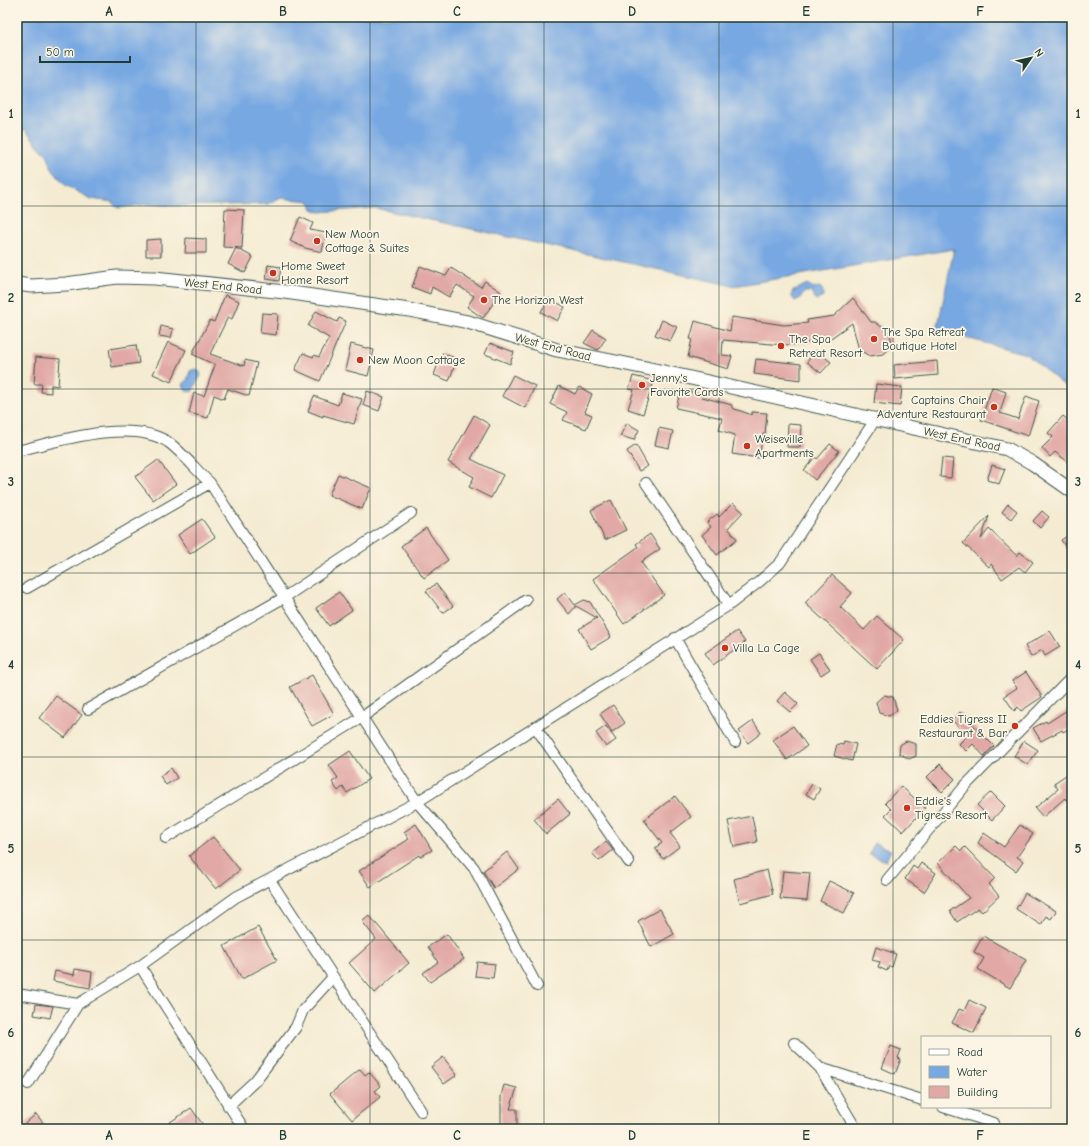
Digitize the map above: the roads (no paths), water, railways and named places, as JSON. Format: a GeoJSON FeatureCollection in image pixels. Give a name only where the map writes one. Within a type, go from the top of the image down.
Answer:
{"type":"FeatureCollection","features":[{"type":"Feature","properties":{"kind":"main road","name":"West End Road"},"geometry":{"type":"LineString","coordinates":[[17,284],[31,286],[66,284],[117,277],[155,278],[285,292],[409,310],[468,322],[557,350],[646,368],[1007,449],[1032,462],[1072,491]]}},
{"type":"Feature","properties":{"kind":"street"},"geometry":{"type":"LineString","coordinates":[[28,1084],[78,1004],[140,966],[236,897],[417,802],[729,605],[760,581],[780,563],[875,420]]}},
{"type":"Feature","properties":{"kind":"street"},"geometry":{"type":"LineString","coordinates":[[17,451],[88,434],[145,432],[169,443],[210,483],[285,597],[361,718],[417,802],[474,868],[537,986]]}},
{"type":"Feature","properties":{"kind":"street"},"geometry":{"type":"LineString","coordinates":[[27,588],[210,483]]}},
{"type":"Feature","properties":{"kind":"street"},"geometry":{"type":"LineString","coordinates":[[646,483],[729,605]]}},
{"type":"Feature","properties":{"kind":"street"},"geometry":{"type":"LineString","coordinates":[[88,709],[285,597],[411,513]]}},
{"type":"Feature","properties":{"kind":"street"},"geometry":{"type":"LineString","coordinates":[[166,838],[361,718],[526,600]]}},
{"type":"Feature","properties":{"kind":"street"},"geometry":{"type":"LineString","coordinates":[[675,638],[735,742]]}},
{"type":"Feature","properties":{"kind":"street"},"geometry":{"type":"LineString","coordinates":[[888,880],[965,786],[1072,677]]}},
{"type":"Feature","properties":{"kind":"street"},"geometry":{"type":"LineString","coordinates":[[536,728],[629,862]]}},
{"type":"Feature","properties":{"kind":"street"},"geometry":{"type":"LineString","coordinates":[[270,880],[421,1111]]}},
{"type":"Feature","properties":{"kind":"street"},"geometry":{"type":"LineString","coordinates":[[140,966],[244,1129]]}},
{"type":"Feature","properties":{"kind":"street"},"geometry":{"type":"LineString","coordinates":[[228,1106],[255,1081],[296,1027],[303,1010],[333,977]]}},
{"type":"Feature","properties":{"kind":"street"},"geometry":{"type":"LineString","coordinates":[[17,994],[78,1004]]}},
{"type":"Feature","properties":{"kind":"street"},"geometry":{"type":"LineString","coordinates":[[794,1043],[820,1068],[856,1129]]}},
{"type":"Feature","properties":{"kind":"street"},"geometry":{"type":"LineString","coordinates":[[820,1068],[921,1100]]}},
{"type":"Feature","properties":{"kind":"street"},"geometry":{"type":"LineString","coordinates":[[946,1108],[994,1123]]}},
{"type":"Feature","properties":{"kind":"water"},"geometry":{"type":"Polygon","coordinates":[[[17,17],[1072,17],[1072,392],[1026,354],[937,330],[954,249],[734,286],[375,208],[320,212],[311,208],[310,201],[279,198],[269,204],[174,206],[147,204],[119,208],[112,202],[91,199],[65,185],[52,169],[48,156],[26,130],[23,129],[19,138],[17,159],[17,17]]]}},
{"type":"Feature","properties":{"kind":"water"},"geometry":{"type":"Polygon","coordinates":[[[807,284],[814,288],[819,287],[822,289],[824,295],[822,298],[816,300],[811,292],[804,292],[801,298],[795,301],[792,297],[792,292],[807,284]]]}},
{"type":"Feature","properties":{"kind":"water"},"geometry":{"type":"Polygon","coordinates":[[[195,369],[199,371],[201,375],[192,392],[186,391],[183,384],[187,381],[190,371],[195,369]]]}},
{"type":"Feature","properties":{"kind":"water"},"geometry":{"type":"Polygon","coordinates":[[[874,843],[891,850],[886,861],[869,854],[874,843]]]}},
{"type":"Feature","properties":{"kind":"place","name":"New Moon Cottage & Suites"},"geometry":{"type":"Point","coordinates":[317,241]}},
{"type":"Feature","properties":{"kind":"place","name":"Home Sweet Home Resort"},"geometry":{"type":"Point","coordinates":[273,273]}},
{"type":"Feature","properties":{"kind":"place","name":"The Horizon West"},"geometry":{"type":"Point","coordinates":[484,300]}},
{"type":"Feature","properties":{"kind":"place","name":"The Spa Retreat Boutique Hotel"},"geometry":{"type":"Point","coordinates":[874,339]}},
{"type":"Feature","properties":{"kind":"place","name":"The Spa Retreat Resort"},"geometry":{"type":"Point","coordinates":[781,346]}},
{"type":"Feature","properties":{"kind":"place","name":"New Moon Cottage"},"geometry":{"type":"Point","coordinates":[360,360]}},
{"type":"Feature","properties":{"kind":"place","name":"Jenny's Favorite Cards"},"geometry":{"type":"Point","coordinates":[642,385]}},
{"type":"Feature","properties":{"kind":"place","name":"Captains Chair Adventure Restaurant"},"geometry":{"type":"Point","coordinates":[994,407]}},
{"type":"Feature","properties":{"kind":"place","name":"Weiseville Apartments"},"geometry":{"type":"Point","coordinates":[747,446]}},
{"type":"Feature","properties":{"kind":"place","name":"Villa La Cage"},"geometry":{"type":"Point","coordinates":[725,648]}},
{"type":"Feature","properties":{"kind":"place","name":"Eddies Tigress II Restaurant & Bar"},"geometry":{"type":"Point","coordinates":[1015,726]}},
{"type":"Feature","properties":{"kind":"place","name":"Eddie's Tigress Resort"},"geometry":{"type":"Point","coordinates":[907,808]}}]}
